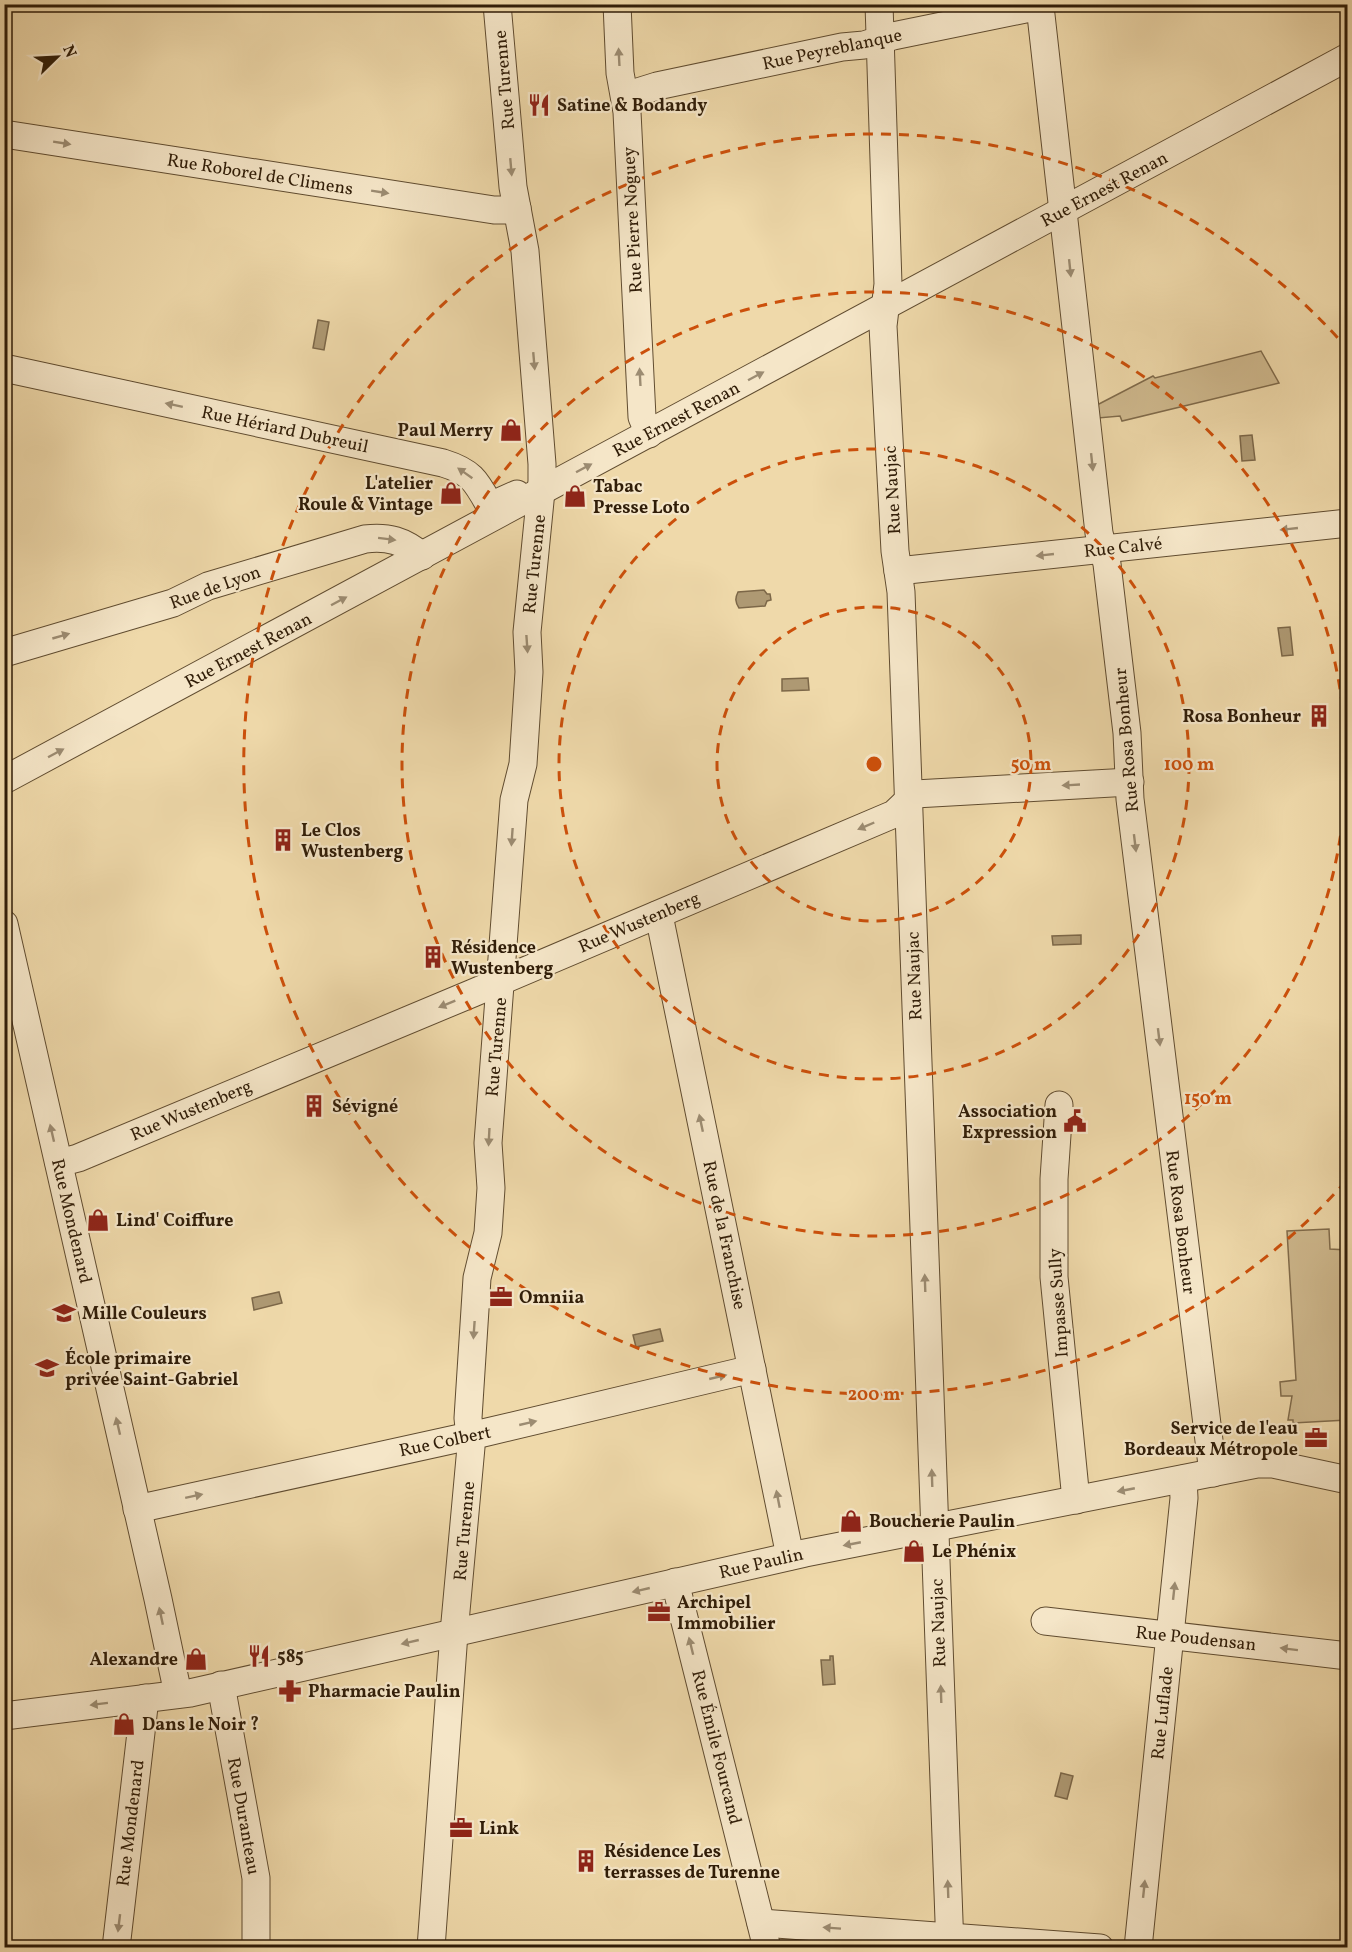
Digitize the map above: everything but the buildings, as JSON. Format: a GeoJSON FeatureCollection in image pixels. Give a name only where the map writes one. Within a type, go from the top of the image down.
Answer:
{"type":"FeatureCollection","features":[{"type":"Feature","properties":{"kind":"street","name":"Rue Turenne"},"geometry":{"type":"LineString","coordinates":[[431,1947],[454,1632],[471,1447],[468,1418],[477,1278],[488,1233],[491,1188],[488,1143],[514,800],[523,764],[529,672],[527,632],[542,486],[540,433],[525,251],[513,187],[497,4]]}},
{"type":"Feature","properties":{"kind":"street","name":"Rue Pierre Noguey"},"geometry":{"type":"LineString","coordinates":[[617,4],[620,73],[627,112],[642,417],[649,434]]}},
{"type":"Feature","properties":{"kind":"street","name":"Rue Naujac"},"geometry":{"type":"LineString","coordinates":[[879,4],[888,284],[883,326],[895,550],[901,592],[950,1942]]}},
{"type":"Feature","properties":{"kind":"street","name":"Rue Peyreblanque"},"geometry":{"type":"LineString","coordinates":[[625,96],[657,86],[842,47],[864,45],[1040,6]]}},
{"type":"Feature","properties":{"kind":"street","name":"Rue Rosa Bonheur"},"geometry":{"type":"LineString","coordinates":[[1040,6],[1099,533],[1127,733],[1130,782],[1170,1130],[1213,1473]]}},
{"type":"Feature","properties":{"kind":"street","name":"Rue Ernest Renan"},"geometry":{"type":"LineString","coordinates":[[542,486],[649,434],[1347,57]]}},
{"type":"Feature","properties":{"kind":"street","name":"Rue Roborel de Climens"},"geometry":{"type":"LineString","coordinates":[[4,134],[494,210],[517,208]]}},
{"type":"Feature","properties":{"kind":"street","name":"Rue Hériard Dubreuil"},"geometry":{"type":"LineString","coordinates":[[4,368],[443,463],[466,472],[474,480],[493,511]]}},
{"type":"Feature","properties":{"kind":"street"},"geometry":{"type":"LineString","coordinates":[[493,511],[542,486]]}},
{"type":"Feature","properties":{"kind":"street","name":"Rue Ernest Renan"},"geometry":{"type":"LineString","coordinates":[[4,780],[422,556],[493,511]]}},
{"type":"Feature","properties":{"kind":"street","name":"Rue Calvé"},"geometry":{"type":"LineString","coordinates":[[898,571],[1347,523]]}},
{"type":"Feature","properties":{"kind":"street","name":"Rue de Lyon"},"geometry":{"type":"LineString","coordinates":[[4,653],[173,603],[208,586],[365,539],[379,537],[394,539],[411,547],[422,556]]}},
{"type":"Feature","properties":{"kind":"street","name":"Rue Wustenberg"},"geometry":{"type":"LineString","coordinates":[[59,1163],[78,1158],[894,814],[915,794],[1130,782]]}},
{"type":"Feature","properties":{"kind":"street","name":"Rue de la Franchise"},"geometry":{"type":"LineString","coordinates":[[657,915],[790,1556]]}},
{"type":"Feature","properties":{"kind":"street","name":"Rue Mondenard"},"geometry":{"type":"LineString","coordinates":[[4,924],[178,1694]]}},
{"type":"Feature","properties":{"kind":"street","name":"Impasse Sully"},"geometry":{"type":"LineString","coordinates":[[1059,1105],[1054,1179],[1054,1277],[1076,1500]]}},
{"type":"Feature","properties":{"kind":"street","name":"Rue Colbert"},"geometry":{"type":"LineString","coordinates":[[137,1509],[470,1436],[752,1369]]}},
{"type":"Feature","properties":{"kind":"street","name":"Rue Paulin"},"geometry":{"type":"LineString","coordinates":[[4,1716],[178,1694],[790,1556],[1257,1464],[1273,1464],[1347,1480]]}},
{"type":"Feature","properties":{"kind":"street","name":"Rue Luflade"},"geometry":{"type":"LineString","coordinates":[[1138,1947],[1185,1488],[1183,1479]]}},
{"type":"Feature","properties":{"kind":"street","name":"Rue Émile Fourcand"},"geometry":{"type":"LineString","coordinates":[[675,1582],[764,1935]]}},
{"type":"Feature","properties":{"kind":"street","name":"Rue Poudensan"},"geometry":{"type":"LineString","coordinates":[[1045,1621],[1347,1656]]}},
{"type":"Feature","properties":{"kind":"street","name":"Rue Duranteau"},"geometry":{"type":"LineString","coordinates":[[221,1685],[255,1878],[256,1947]]}},
{"type":"Feature","properties":{"kind":"street","name":"Rue Mondenard"},"geometry":{"type":"LineString","coordinates":[[116,1947],[145,1698]]}},
{"type":"Feature","properties":{"kind":"street"},"geometry":{"type":"LineString","coordinates":[[764,1935],[1100,1947]]}},
{"type":"Feature","properties":{"kind":"shaded area"},"geometry":{"type":"Polygon","coordinates":[[[318,320],[329,322],[324,350],[313,348],[318,320]]]}},
{"type":"Feature","properties":{"kind":"shaded area"},"geometry":{"type":"Polygon","coordinates":[[[1261,351],[1279,383],[1122,421],[1120,416],[1098,418],[1097,405],[1153,376],[1155,378],[1261,351]]]}},
{"type":"Feature","properties":{"kind":"shaded area"},"geometry":{"type":"Polygon","coordinates":[[[1252,435],[1255,460],[1242,461],[1240,436],[1252,435]]]}},
{"type":"Feature","properties":{"kind":"shaded area"},"geometry":{"type":"Polygon","coordinates":[[[764,590],[770,594],[771,600],[767,601],[765,606],[739,608],[736,600],[738,592],[764,590]]]}},
{"type":"Feature","properties":{"kind":"shaded area"},"geometry":{"type":"Polygon","coordinates":[[[1290,627],[1293,655],[1282,656],[1278,628],[1290,627]]]}},
{"type":"Feature","properties":{"kind":"shaded area"},"geometry":{"type":"Polygon","coordinates":[[[808,678],[809,690],[782,691],[782,679],[808,678]]]}},
{"type":"Feature","properties":{"kind":"shaded area"},"geometry":{"type":"Polygon","coordinates":[[[1081,935],[1081,944],[1053,945],[1052,936],[1081,935]]]}},
{"type":"Feature","properties":{"kind":"shaded area"},"geometry":{"type":"Polygon","coordinates":[[[1329,1229],[1330,1249],[1347,1250],[1347,1420],[1293,1423],[1293,1420],[1288,1420],[1292,1396],[1281,1396],[1280,1382],[1296,1380],[1287,1231],[1329,1229]]]}},
{"type":"Feature","properties":{"kind":"shaded area"},"geometry":{"type":"Polygon","coordinates":[[[279,1292],[282,1303],[254,1310],[252,1298],[279,1292]]]}},
{"type":"Feature","properties":{"kind":"shaded area"},"geometry":{"type":"Polygon","coordinates":[[[660,1329],[663,1341],[636,1347],[633,1335],[660,1329]]]}},
{"type":"Feature","properties":{"kind":"shaded area"},"geometry":{"type":"Polygon","coordinates":[[[830,1656],[833,1656],[835,1684],[823,1685],[821,1660],[830,1660],[830,1656]]]}},
{"type":"Feature","properties":{"kind":"shaded area"},"geometry":{"type":"Polygon","coordinates":[[[1061,1773],[1073,1776],[1067,1799],[1055,1796],[1061,1773]]]}},
{"type":"Feature","properties":{"kind":"place","name":"Satine & Bodandy"},"geometry":{"type":"Point","coordinates":[539,105]}},
{"type":"Feature","properties":{"kind":"place","name":"Paul Merry"},"geometry":{"type":"Point","coordinates":[511,430]}},
{"type":"Feature","properties":{"kind":"place","name":"L'atelier Roule & Vintage"},"geometry":{"type":"Point","coordinates":[451,493]}},
{"type":"Feature","properties":{"kind":"place","name":"Tabac Presse Loto"},"geometry":{"type":"Point","coordinates":[575,496]}},
{"type":"Feature","properties":{"kind":"place","name":"Rosa Bonheur"},"geometry":{"type":"Point","coordinates":[1319,716]}},
{"type":"Feature","properties":{"kind":"place","name":"Le Clos Wustenberg"},"geometry":{"type":"Point","coordinates":[283,840]}},
{"type":"Feature","properties":{"kind":"place","name":"Résidence Wustenberg"},"geometry":{"type":"Point","coordinates":[433,957]}},
{"type":"Feature","properties":{"kind":"place","name":"Sévigné"},"geometry":{"type":"Point","coordinates":[314,1106]}},
{"type":"Feature","properties":{"kind":"place","name":"Association Expression"},"geometry":{"type":"Point","coordinates":[1075,1121]}},
{"type":"Feature","properties":{"kind":"place","name":"Lind' Coiffure"},"geometry":{"type":"Point","coordinates":[98,1220]}},
{"type":"Feature","properties":{"kind":"place","name":"Omniia"},"geometry":{"type":"Point","coordinates":[501,1297]}},
{"type":"Feature","properties":{"kind":"place","name":"Mille Couleurs"},"geometry":{"type":"Point","coordinates":[64,1313]}},
{"type":"Feature","properties":{"kind":"place","name":"École primaire privée Saint-Gabriel"},"geometry":{"type":"Point","coordinates":[47,1368]}},
{"type":"Feature","properties":{"kind":"place","name":"Service de l'eau Bordeaux Métropole"},"geometry":{"type":"Point","coordinates":[1316,1438]}},
{"type":"Feature","properties":{"kind":"place","name":"Boucherie Paulin"},"geometry":{"type":"Point","coordinates":[851,1521]}},
{"type":"Feature","properties":{"kind":"place","name":"Le Phénix"},"geometry":{"type":"Point","coordinates":[914,1551]}},
{"type":"Feature","properties":{"kind":"place","name":"Archipel Immobilier"},"geometry":{"type":"Point","coordinates":[659,1612]}},
{"type":"Feature","properties":{"kind":"place","name":"585"},"geometry":{"type":"Point","coordinates":[259,1656]}},
{"type":"Feature","properties":{"kind":"place","name":"Alexandre"},"geometry":{"type":"Point","coordinates":[196,1659]}},
{"type":"Feature","properties":{"kind":"place","name":"Pharmacie Paulin"},"geometry":{"type":"Point","coordinates":[290,1691]}},
{"type":"Feature","properties":{"kind":"place","name":"Dans le Noir ?"},"geometry":{"type":"Point","coordinates":[124,1724]}},
{"type":"Feature","properties":{"kind":"place","name":"Link"},"geometry":{"type":"Point","coordinates":[461,1828]}},
{"type":"Feature","properties":{"kind":"place","name":"Résidence Les terrasses de Turenne"},"geometry":{"type":"Point","coordinates":[586,1861]}}]}
